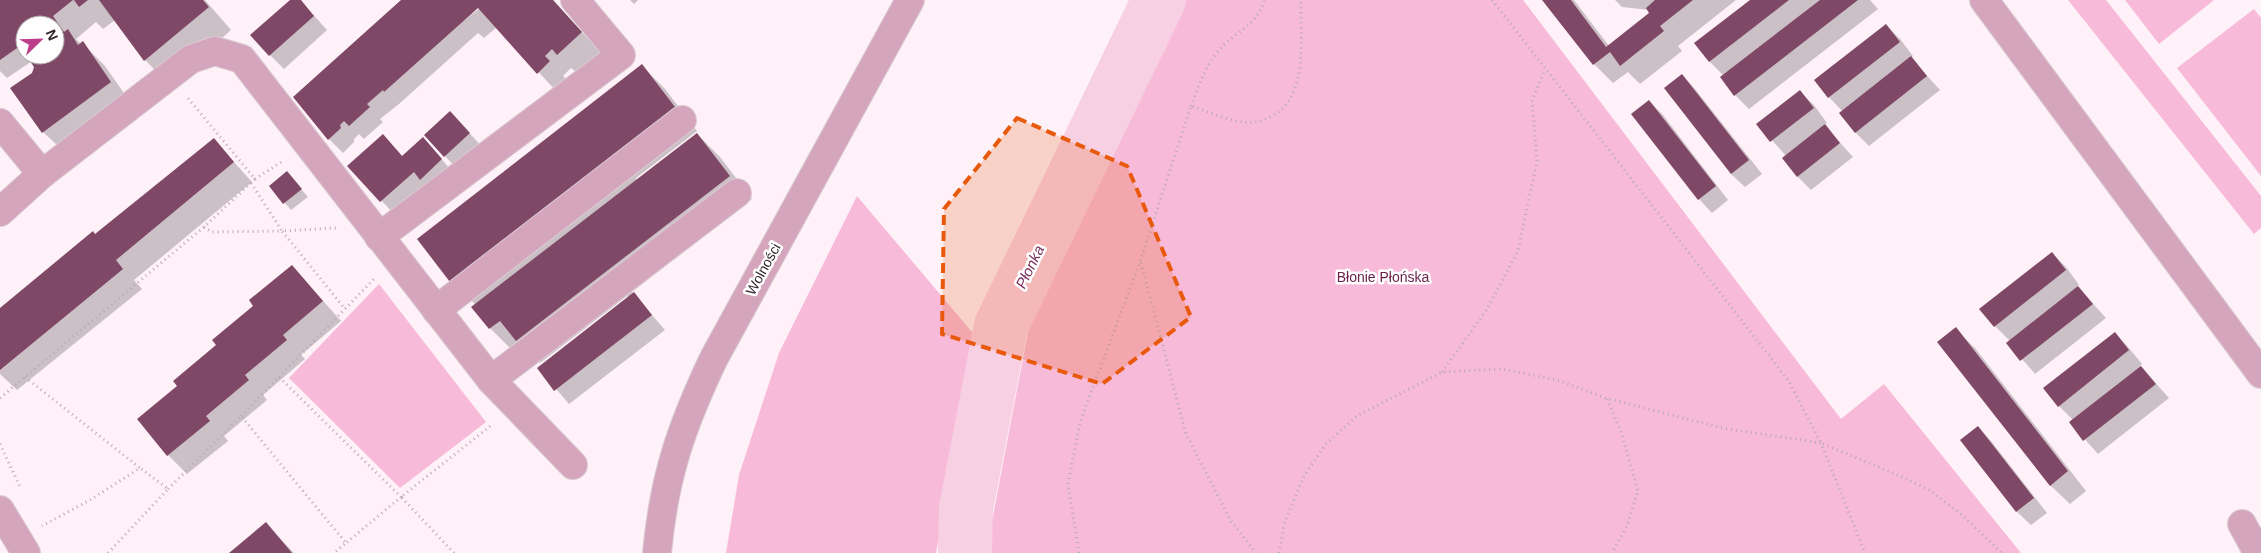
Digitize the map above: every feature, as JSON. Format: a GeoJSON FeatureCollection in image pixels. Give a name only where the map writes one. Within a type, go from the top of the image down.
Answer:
{"type":"FeatureCollection","features":[{"type":"Feature","properties":{"kind":"street"},"geometry":{"type":"LineString","coordinates":[[379,237],[621,55],[575,0]]}},
{"type":"Feature","properties":{"kind":"street","name":"Wolności"},"geometry":{"type":"LineString","coordinates":[[657,553],[667,480],[679,438],[694,401],[719,350],[910,0]]}},
{"type":"Feature","properties":{"kind":"street"},"geometry":{"type":"LineString","coordinates":[[1984,0],[2261,374]]}},
{"type":"Feature","properties":{"kind":"street"},"geometry":{"type":"LineString","coordinates":[[0,212],[42,174],[191,59],[215,51],[242,59],[491,380],[573,465]]}},
{"type":"Feature","properties":{"kind":"street"},"geometry":{"type":"LineString","coordinates":[[436,310],[682,120]]}},
{"type":"Feature","properties":{"kind":"street"},"geometry":{"type":"LineString","coordinates":[[0,123],[42,174]]}},
{"type":"Feature","properties":{"kind":"street"},"geometry":{"type":"LineString","coordinates":[[491,380],[737,194]]}},
{"type":"Feature","properties":{"kind":"street"},"geometry":{"type":"LineString","coordinates":[[0,510],[26,553]]}},
{"type":"Feature","properties":{"kind":"street"},"geometry":{"type":"LineString","coordinates":[[2242,524],[2258,553]]}},
{"type":"Feature","properties":{"kind":"path"},"geometry":{"type":"LineString","coordinates":[[1079,553],[1068,484],[1080,422],[1140,262],[1204,72],[1216,53],[1246,28],[1257,16],[1265,0]]}},
{"type":"Feature","properties":{"kind":"path"},"geometry":{"type":"LineString","coordinates":[[1191,106],[1243,123],[1264,121],[1280,112],[1291,100],[1299,80],[1301,0]]}},
{"type":"Feature","properties":{"kind":"path"},"geometry":{"type":"LineString","coordinates":[[1492,0],[1788,380],[1821,443],[1864,553]]}},
{"type":"Feature","properties":{"kind":"path"},"geometry":{"type":"LineString","coordinates":[[1442,372],[1487,309],[1518,251],[1537,161],[1532,100],[1545,70]]}},
{"type":"Feature","properties":{"kind":"path"},"geometry":{"type":"LineString","coordinates":[[183,92],[255,179]]}},
{"type":"Feature","properties":{"kind":"path"},"geometry":{"type":"LineString","coordinates":[[0,398],[204,227],[255,179],[289,156]]}},
{"type":"Feature","properties":{"kind":"path"},"geometry":{"type":"LineString","coordinates":[[251,183],[282,231],[345,309]]}},
{"type":"Feature","properties":{"kind":"path"},"geometry":{"type":"LineString","coordinates":[[204,227],[212,232],[345,228]]}},
{"type":"Feature","properties":{"kind":"path"},"geometry":{"type":"LineString","coordinates":[[1140,262],[1186,434],[1232,521],[1256,553]]}},
{"type":"Feature","properties":{"kind":"path"},"geometry":{"type":"LineString","coordinates":[[108,553],[381,272]]}},
{"type":"Feature","properties":{"kind":"path"},"geometry":{"type":"LineString","coordinates":[[1279,553],[1285,521],[1304,476],[1326,444],[1357,416],[1442,372],[1502,369],[1557,380],[1606,398],[1722,428],[1821,443],[1900,476],[1931,492],[1964,516],[2002,553]]}},
{"type":"Feature","properties":{"kind":"path"},"geometry":{"type":"LineString","coordinates":[[25,377],[168,490]]}},
{"type":"Feature","properties":{"kind":"path"},"geometry":{"type":"LineString","coordinates":[[279,377],[401,497],[454,553]]}},
{"type":"Feature","properties":{"kind":"path"},"geometry":{"type":"LineString","coordinates":[[1606,398],[1621,432],[1638,490],[1627,526],[1612,553]]}},
{"type":"Feature","properties":{"kind":"path"},"geometry":{"type":"LineString","coordinates":[[241,416],[346,543]]}},
{"type":"Feature","properties":{"kind":"path"},"geometry":{"type":"LineString","coordinates":[[334,553],[493,424],[487,416]]}},
{"type":"Feature","properties":{"kind":"path"},"geometry":{"type":"LineString","coordinates":[[0,444],[24,495]]}},
{"type":"Feature","properties":{"kind":"path"},"geometry":{"type":"LineString","coordinates":[[36,520],[39,528],[90,500],[140,468]]}},
{"type":"Feature","properties":{"kind":"highlighted area"},"geometry":{"type":"Polygon","coordinates":[[[1017,118],[1127,166],[1191,317],[1102,384],[942,334],[944,209],[1017,118]]]}},
{"type":"Feature","properties":{"kind":"green space","name":"Błonie Płońska"},"geometry":{"type":"Polygon","coordinates":[[[1176,0],[1523,0],[1841,419],[1884,384],[2021,553],[986,553],[1028,332],[1176,0]]]}},
{"type":"Feature","properties":{"kind":"green space"},"geometry":{"type":"Polygon","coordinates":[[[2068,0],[2106,0],[2261,196],[2261,228],[2254,234],[2068,0]]]}},
{"type":"Feature","properties":{"kind":"green space"},"geometry":{"type":"Polygon","coordinates":[[[2125,0],[2214,0],[2159,44],[2125,0]]]}},
{"type":"Feature","properties":{"kind":"green space"},"geometry":{"type":"Polygon","coordinates":[[[2254,9],[2261,18],[2261,176],[2177,68],[2254,9]]]}},
{"type":"Feature","properties":{"kind":"green space"},"geometry":{"type":"Polygon","coordinates":[[[857,196],[977,338],[936,553],[726,553],[739,475],[779,353],[857,196]]]}},
{"type":"Feature","properties":{"kind":"green space"},"geometry":{"type":"Polygon","coordinates":[[[379,284],[486,422],[400,488],[289,378],[379,284]]]}},
{"type":"Feature","properties":{"kind":"building"},"geometry":{"type":"Polygon","coordinates":[[[0,0],[73,0],[54,15],[15,15],[15,50],[0,60],[0,0]]]}},
{"type":"Feature","properties":{"kind":"building"},"geometry":{"type":"Polygon","coordinates":[[[74,0],[88,0],[79,7],[74,0]]]}},
{"type":"Feature","properties":{"kind":"building"},"geometry":{"type":"Polygon","coordinates":[[[99,0],[203,0],[209,7],[144,61],[99,0]]]}},
{"type":"Feature","properties":{"kind":"building"},"geometry":{"type":"Polygon","coordinates":[[[290,0],[301,0],[314,16],[269,56],[250,35],[290,0]]]}},
{"type":"Feature","properties":{"kind":"building"},"geometry":{"type":"Polygon","coordinates":[[[401,0],[553,0],[582,32],[557,55],[552,49],[545,56],[550,61],[537,74],[478,8],[384,92],[383,90],[367,104],[370,107],[349,126],[344,121],[340,125],[341,128],[328,140],[293,97],[401,0]]]}},
{"type":"Feature","properties":{"kind":"building"},"geometry":{"type":"Polygon","coordinates":[[[1542,0],[1571,0],[1606,47],[1649,13],[1646,8],[1655,0],[1693,0],[1660,26],[1664,31],[1620,66],[1610,52],[1593,65],[1542,0]]]}},
{"type":"Feature","properties":{"kind":"building"},"geometry":{"type":"Polygon","coordinates":[[[1750,0],[1789,0],[1709,62],[1694,43],[1750,0]]]}},
{"type":"Feature","properties":{"kind":"building"},"geometry":{"type":"Polygon","coordinates":[[[1820,0],[1858,0],[1734,96],[1720,77],[1820,0]]]}},
{"type":"Feature","properties":{"kind":"building"},"geometry":{"type":"Polygon","coordinates":[[[1886,24],[1900,42],[1828,98],[1814,80],[1886,24]]]}},
{"type":"Feature","properties":{"kind":"building"},"geometry":{"type":"Polygon","coordinates":[[[68,29],[78,45],[83,41],[111,82],[42,133],[10,88],[32,73],[33,65],[65,65],[65,31],[68,29]]]}},
{"type":"Feature","properties":{"kind":"building"},"geometry":{"type":"Polygon","coordinates":[[[1911,56],[1927,76],[1855,133],[1839,113],[1911,56]]]}},
{"type":"Feature","properties":{"kind":"building"},"geometry":{"type":"Polygon","coordinates":[[[642,64],[675,107],[450,282],[417,239],[642,64]]]}},
{"type":"Feature","properties":{"kind":"building"},"geometry":{"type":"Polygon","coordinates":[[[1682,74],[1749,160],[1731,174],[1664,88],[1682,74]]]}},
{"type":"Feature","properties":{"kind":"building"},"geometry":{"type":"Polygon","coordinates":[[[1800,90],[1814,108],[1770,142],[1756,124],[1800,90]]]}},
{"type":"Feature","properties":{"kind":"building"},"geometry":{"type":"Polygon","coordinates":[[[1649,100],[1716,186],[1698,200],[1631,114],[1649,100]]]}},
{"type":"Feature","properties":{"kind":"building"},"geometry":{"type":"Polygon","coordinates":[[[450,111],[470,133],[444,157],[424,135],[450,111]]]}},
{"type":"Feature","properties":{"kind":"building"},"geometry":{"type":"Polygon","coordinates":[[[1825,124],[1840,143],[1797,177],[1782,158],[1825,124]]]}},
{"type":"Feature","properties":{"kind":"building"},"geometry":{"type":"Polygon","coordinates":[[[697,133],[730,176],[516,341],[500,321],[489,329],[471,307],[697,133]]]}},
{"type":"Feature","properties":{"kind":"building"},"geometry":{"type":"Polygon","coordinates":[[[383,134],[402,156],[423,137],[442,159],[420,180],[414,172],[380,202],[347,166],[383,134]]]}},
{"type":"Feature","properties":{"kind":"building"},"geometry":{"type":"Polygon","coordinates":[[[214,138],[234,162],[116,260],[123,269],[0,370],[0,308],[93,231],[95,234],[214,138]]]}},
{"type":"Feature","properties":{"kind":"building"},"geometry":{"type":"Polygon","coordinates":[[[287,171],[302,189],[283,204],[269,186],[287,171]]]}},
{"type":"Feature","properties":{"kind":"building"},"geometry":{"type":"Polygon","coordinates":[[[2052,252],[2066,270],[1994,327],[1979,309],[2052,252]]]}},
{"type":"Feature","properties":{"kind":"building"},"geometry":{"type":"Polygon","coordinates":[[[292,265],[323,301],[283,335],[287,340],[245,375],[249,380],[206,416],[210,421],[167,456],[137,419],[177,386],[173,381],[216,345],[212,340],[253,306],[249,300],[292,265]]]}},
{"type":"Feature","properties":{"kind":"building"},"geometry":{"type":"Polygon","coordinates":[[[2078,286],[2093,304],[2020,361],[2006,343],[2078,286]]]}},
{"type":"Feature","properties":{"kind":"building"},"geometry":{"type":"Polygon","coordinates":[[[634,292],[652,315],[554,391],[537,368],[634,292]]]}},
{"type":"Feature","properties":{"kind":"building"},"geometry":{"type":"Polygon","coordinates":[[[1956,327],[2068,471],[2050,486],[1937,342],[1956,327]]]}},
{"type":"Feature","properties":{"kind":"building"},"geometry":{"type":"Polygon","coordinates":[[[2115,332],[2129,350],[2058,407],[2043,388],[2115,332]]]}},
{"type":"Feature","properties":{"kind":"building"},"geometry":{"type":"Polygon","coordinates":[[[2141,366],[2156,384],[2083,441],[2069,422],[2141,366]]]}},
{"type":"Feature","properties":{"kind":"building"},"geometry":{"type":"Polygon","coordinates":[[[1978,426],[2034,498],[2016,512],[1960,440],[1978,426]]]}},
{"type":"Feature","properties":{"kind":"building"},"geometry":{"type":"Polygon","coordinates":[[[266,522],[292,553],[229,553],[266,522]]]}},
{"type":"Feature","properties":{"kind":"waterway","name":"Płonka"},"geometry":{"type":"LineString","coordinates":[[965,553],[966,508],[1001,326],[1159,0]]}}]}
